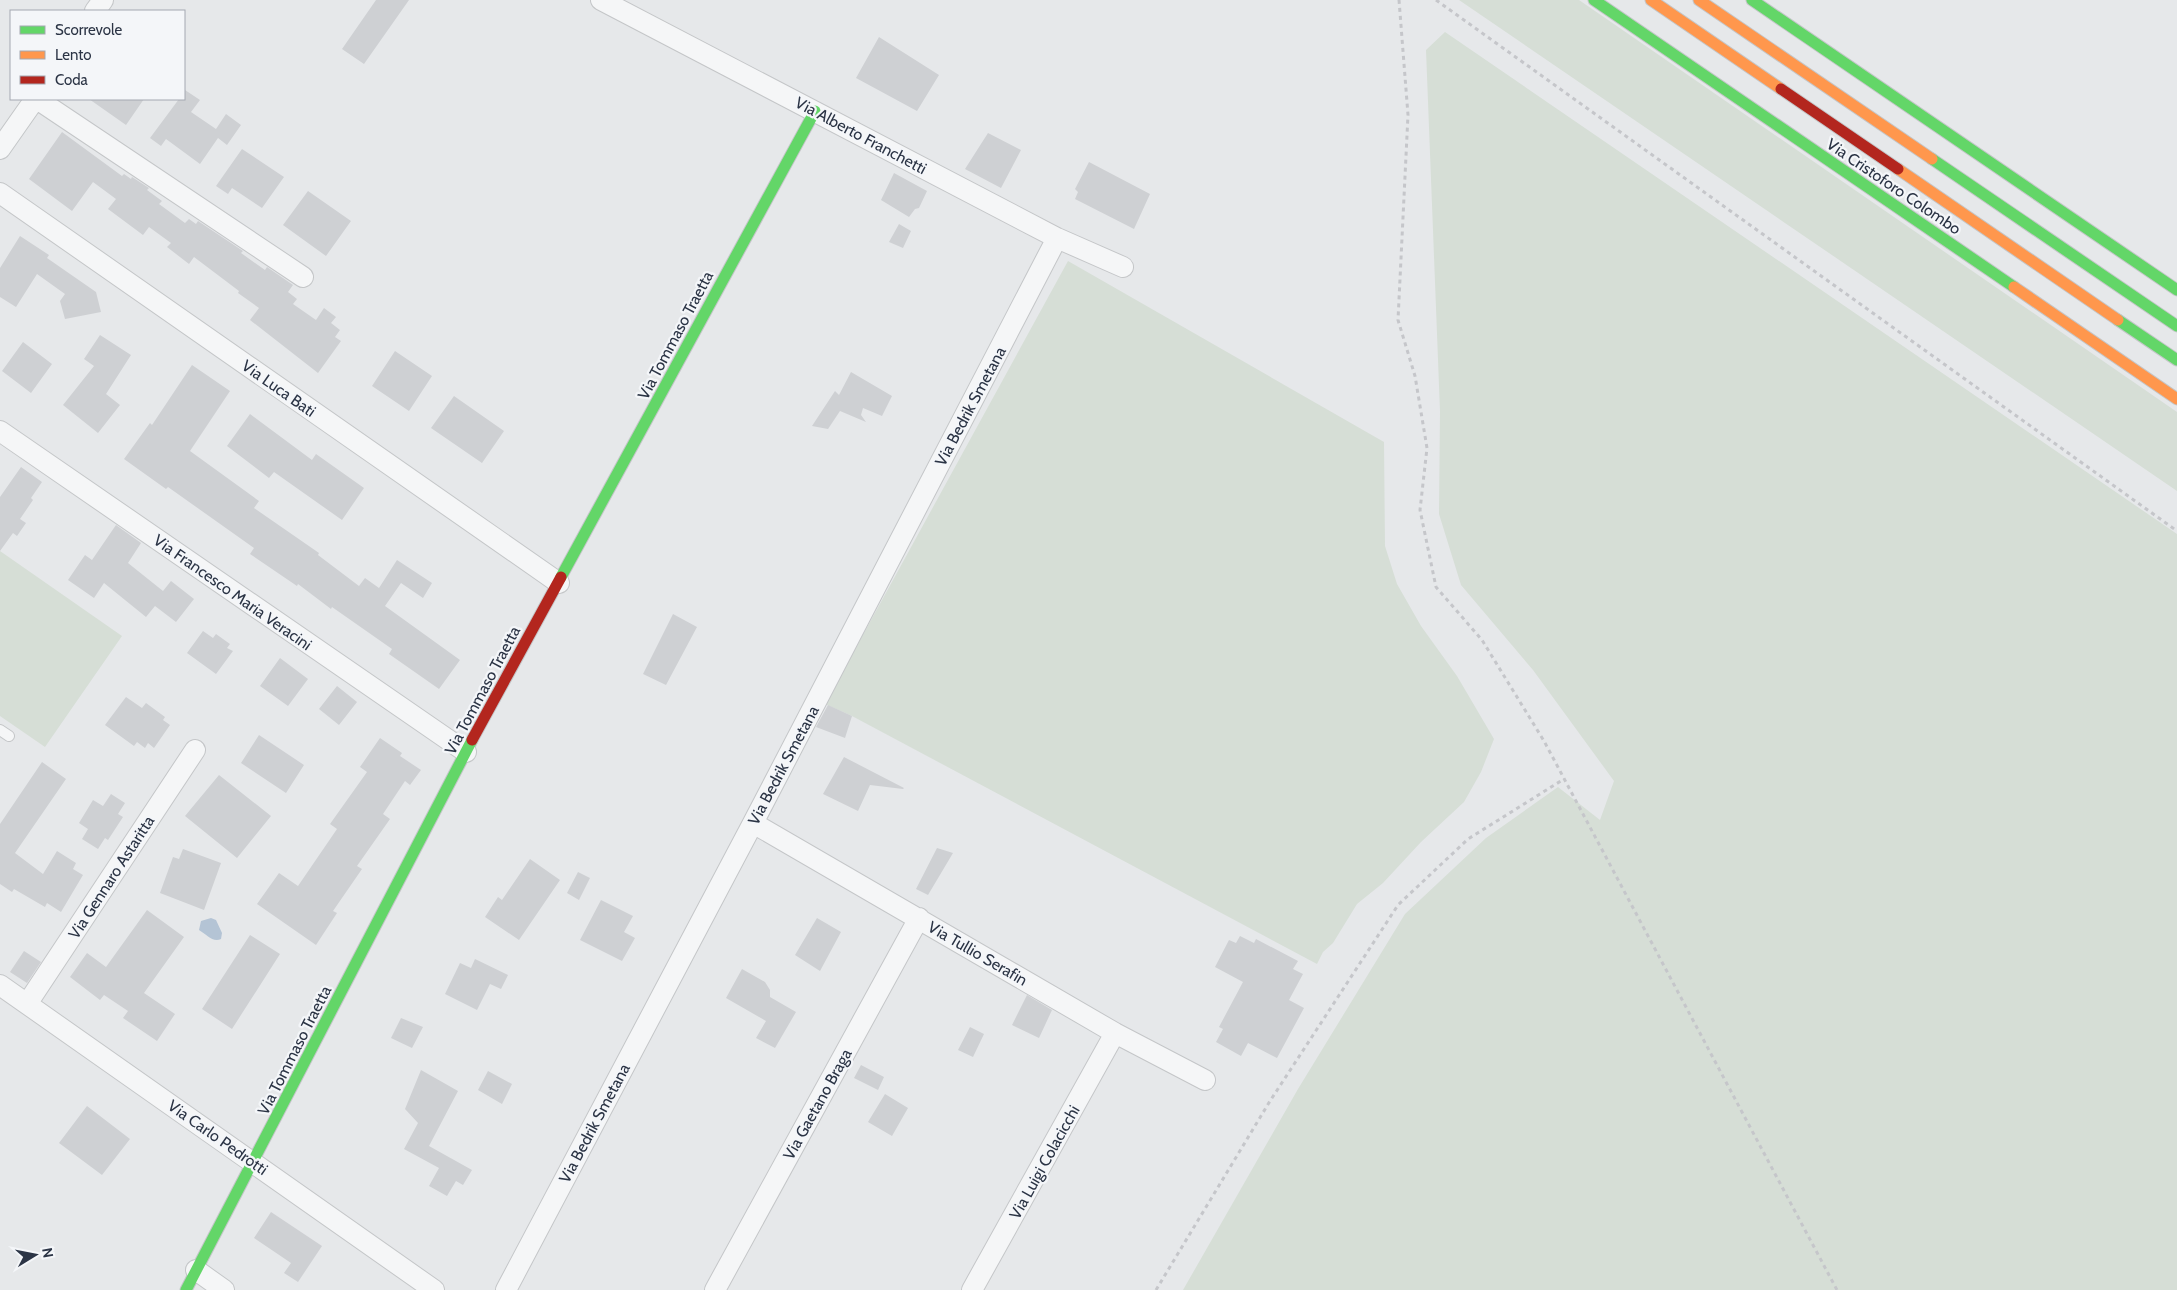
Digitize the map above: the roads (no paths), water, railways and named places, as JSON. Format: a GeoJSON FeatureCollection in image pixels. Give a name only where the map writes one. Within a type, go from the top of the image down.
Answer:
{"type":"FeatureCollection","features":[{"type":"Feature","properties":{"kind":"street","name":"Via Alberto Franchetti"},"geometry":{"type":"LineString","coordinates":[[601,0],[1057,238],[1123,267]]}},
{"type":"Feature","properties":{"kind":"street","name":"Via Cristoforo Colombo"},"geometry":{"type":"LineString","coordinates":[[1594,0],[2177,399]]}},
{"type":"Feature","properties":{"kind":"street","name":"Via Cristoforo Colombo"},"geometry":{"type":"LineString","coordinates":[[1651,0],[2177,360]]}},
{"type":"Feature","properties":{"kind":"street"},"geometry":{"type":"LineString","coordinates":[[1699,0],[2177,326]]}},
{"type":"Feature","properties":{"kind":"street"},"geometry":{"type":"LineString","coordinates":[[1752,0],[2177,290]]}},
{"type":"Feature","properties":{"kind":"street"},"geometry":{"type":"LineString","coordinates":[[0,149],[35,100]]}},
{"type":"Feature","properties":{"kind":"street"},"geometry":{"type":"LineString","coordinates":[[38,100],[303,277]]}},
{"type":"Feature","properties":{"kind":"street","name":"Via Tommaso Traetta"},"geometry":{"type":"LineString","coordinates":[[186,1290],[466,752],[815,111]]}},
{"type":"Feature","properties":{"kind":"street","name":"Via Luca Bati"},"geometry":{"type":"LineString","coordinates":[[0,193],[559,583]]}},
{"type":"Feature","properties":{"kind":"street","name":"Via Bedrik Smetana"},"geometry":{"type":"LineString","coordinates":[[506,1290],[753,823],[1057,238]]}},
{"type":"Feature","properties":{"kind":"street","name":"Via Francesco Maria Veracini"},"geometry":{"type":"LineString","coordinates":[[0,431],[466,752]]}},
{"type":"Feature","properties":{"kind":"street","name":"Via Gennaro Astaritta"},"geometry":{"type":"LineString","coordinates":[[27,1004],[195,750]]}},
{"type":"Feature","properties":{"kind":"street","name":"Via Tullio Serafin"},"geometry":{"type":"LineString","coordinates":[[753,823],[1115,1033],[1205,1080]]}},
{"type":"Feature","properties":{"kind":"street","name":"Via Gaetano Braga"},"geometry":{"type":"LineString","coordinates":[[715,1290],[918,918]]}},
{"type":"Feature","properties":{"kind":"street","name":"Via Carlo Pedrotti"},"geometry":{"type":"LineString","coordinates":[[0,985],[434,1290]]}},
{"type":"Feature","properties":{"kind":"street","name":"Via Luigi Colacicchi"},"geometry":{"type":"LineString","coordinates":[[972,1290],[1115,1033]]}},
{"type":"Feature","properties":{"kind":"street"},"geometry":{"type":"LineString","coordinates":[[196,1270],[224,1290]]}},
{"type":"Feature","properties":{"kind":"water"},"geometry":{"type":"Polygon","coordinates":[[[211,918],[216,920],[222,933],[221,939],[212,939],[199,930],[201,921],[211,918]]]}}]}
